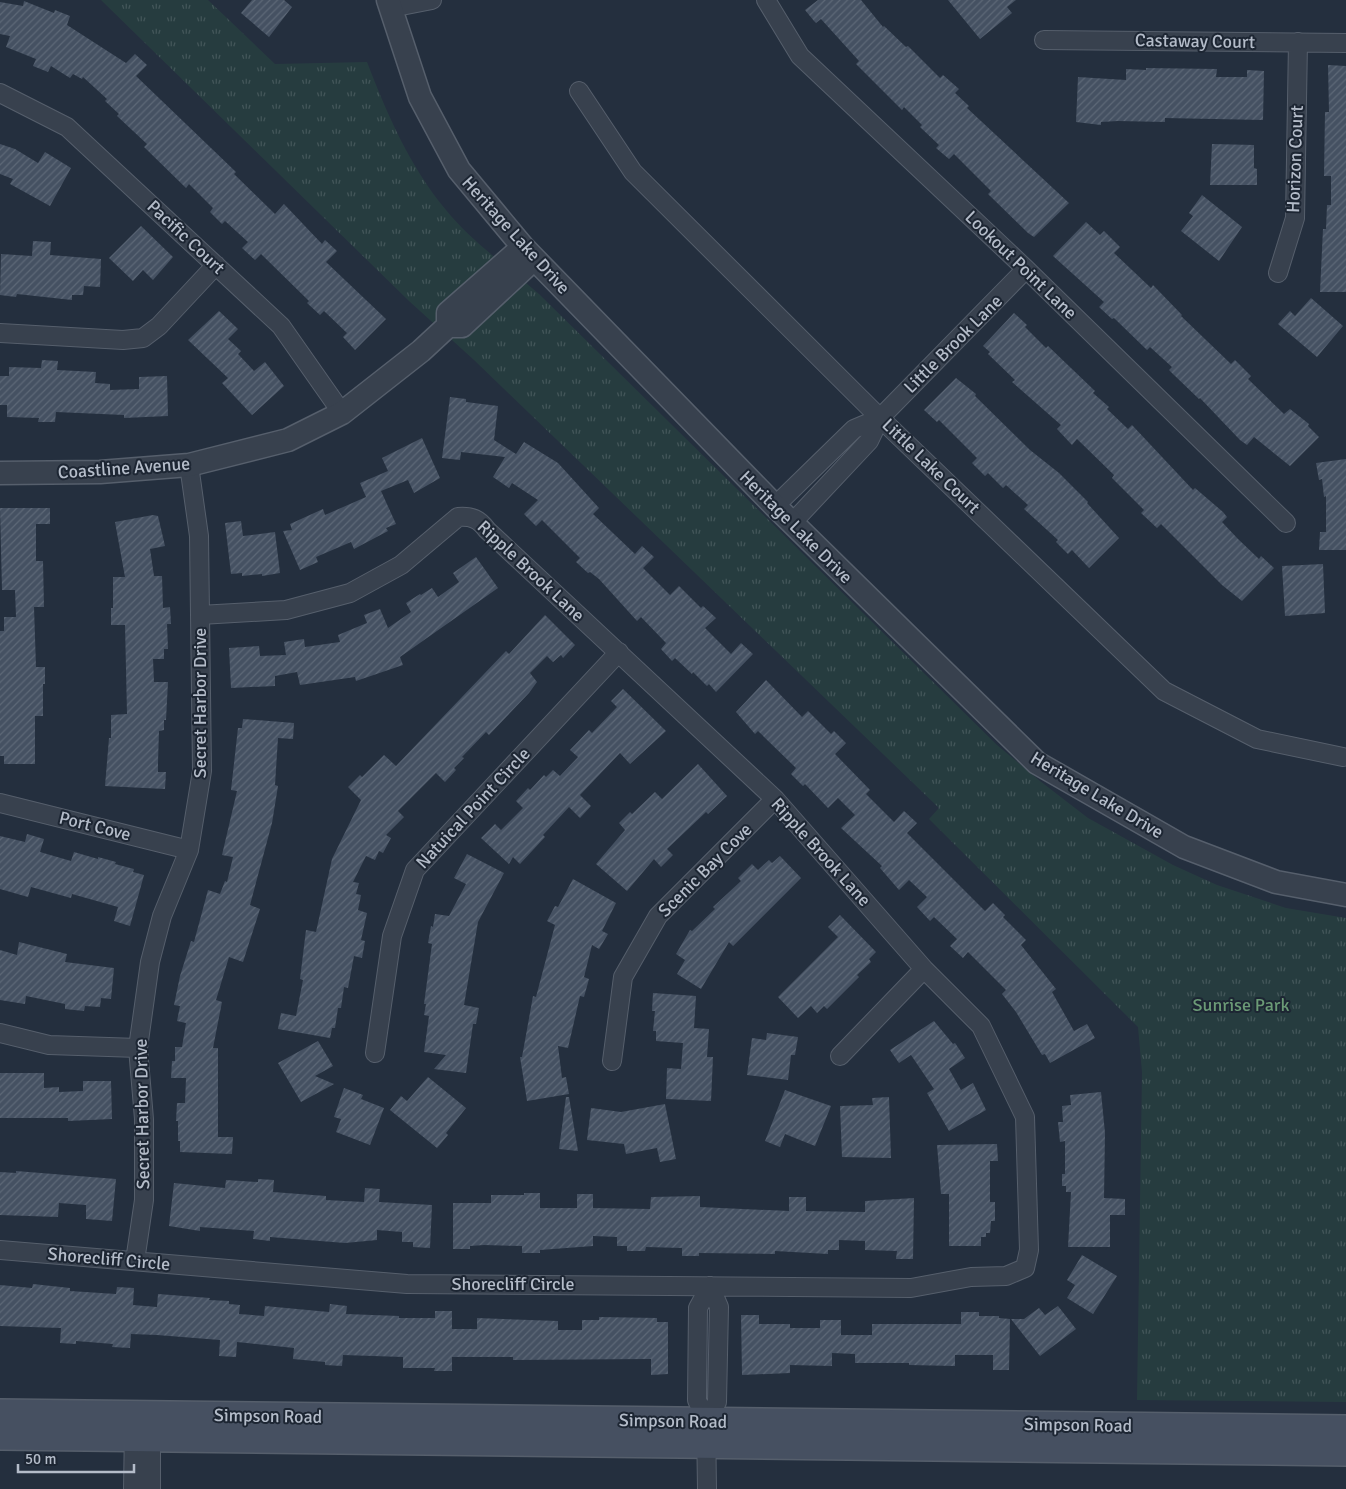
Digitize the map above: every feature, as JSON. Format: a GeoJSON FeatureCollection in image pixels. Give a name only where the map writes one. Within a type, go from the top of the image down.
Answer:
{"type":"FeatureCollection","features":[{"type":"Feature","properties":{"kind":"main road","name":"Simpson Road"},"geometry":{"type":"LineString","coordinates":[[0,1412],[1346,1428]]}},
{"type":"Feature","properties":{"kind":"main road","name":"Simpson Road"},"geometry":{"type":"LineString","coordinates":[[0,1437],[1346,1453]]}},
{"type":"Feature","properties":{"kind":"street"},"geometry":{"type":"LineString","coordinates":[[390,4],[432,0]]}},
{"type":"Feature","properties":{"kind":"street","name":"Lookout Point Lane"},"geometry":{"type":"LineString","coordinates":[[766,0],[800,56],[1026,270],[1286,523]]}},
{"type":"Feature","properties":{"kind":"street","name":"Heritage Lake Drive"},"geometry":{"type":"LineString","coordinates":[[390,4],[420,98],[459,170],[529,253],[775,506],[1038,763],[1184,847],[1276,882],[1346,895]]}},
{"type":"Feature","properties":{"kind":"street","name":"Castaway Court"},"geometry":{"type":"LineString","coordinates":[[1044,40],[1346,43]]}},
{"type":"Feature","properties":{"kind":"street","name":"Horizon Court"},"geometry":{"type":"LineString","coordinates":[[1278,273],[1295,218],[1298,42]]}},
{"type":"Feature","properties":{"kind":"street","name":"Little Lake Court"},"geometry":{"type":"LineString","coordinates":[[579,91],[633,172],[880,418],[1164,691],[1257,739],[1343,756]]}},
{"type":"Feature","properties":{"kind":"street","name":"Pacific Court"},"geometry":{"type":"LineString","coordinates":[[0,93],[68,127],[216,265],[281,326],[342,413]]}},
{"type":"Feature","properties":{"kind":"street","name":"Coastline Avenue"},"geometry":{"type":"LineString","coordinates":[[0,473],[100,472],[189,465],[288,440],[342,413],[421,352],[448,326],[448,312],[529,253]]}},
{"type":"Feature","properties":{"kind":"street"},"geometry":{"type":"LineString","coordinates":[[0,333],[123,340],[143,338],[159,326],[216,265]]}},
{"type":"Feature","properties":{"kind":"street","name":"Little Brook Lane"},"geometry":{"type":"LineString","coordinates":[[792,523],[868,441],[880,418],[1026,270]]}},
{"type":"Feature","properties":{"kind":"street","name":"Little Brook Lane"},"geometry":{"type":"LineString","coordinates":[[775,506],[854,429],[880,418]]}},
{"type":"Feature","properties":{"kind":"street","name":"Secret Harbor Drive"},"geometry":{"type":"LineString","coordinates":[[135,1261],[144,1200],[144,1119],[138,1048],[150,962],[162,916],[189,850],[202,771],[199,536],[189,465]]}},
{"type":"Feature","properties":{"kind":"street","name":"Ripple Brook Lane"},"geometry":{"type":"LineString","coordinates":[[200,615],[286,610],[350,592],[401,565],[458,517],[468,516],[480,520],[775,799],[924,968],[982,1026],[1024,1117],[1029,1250],[1024,1268]]}},
{"type":"Feature","properties":{"kind":"street","name":"Natuical Point Circle"},"geometry":{"type":"LineString","coordinates":[[376,1053],[392,936],[415,870],[618,652]]}},
{"type":"Feature","properties":{"kind":"street","name":"Scenic Bay Cove"},"geometry":{"type":"LineString","coordinates":[[612,1061],[623,977],[658,916],[775,799]]}},
{"type":"Feature","properties":{"kind":"street","name":"Port Cove"},"geometry":{"type":"LineString","coordinates":[[0,802],[189,850]]}},
{"type":"Feature","properties":{"kind":"street"},"geometry":{"type":"LineString","coordinates":[[840,1056],[924,968]]}},
{"type":"Feature","properties":{"kind":"street"},"geometry":{"type":"LineString","coordinates":[[0,1033],[49,1045],[138,1048]]}},
{"type":"Feature","properties":{"kind":"street","name":"Shorecliff Circle"},"geometry":{"type":"LineString","coordinates":[[0,1250],[407,1284],[910,1288],[971,1277],[1006,1276],[1024,1268]]}},
{"type":"Feature","properties":{"kind":"street"},"geometry":{"type":"LineString","coordinates":[[707,1489],[706,1421],[697,1400],[698,1308],[710,1286]]}},
{"type":"Feature","properties":{"kind":"street"},"geometry":{"type":"LineString","coordinates":[[133,1489],[142,1439],[143,1414]]}},
{"type":"Feature","properties":{"kind":"street"},"geometry":{"type":"LineString","coordinates":[[142,1439],[151,1489]]}},
{"type":"Feature","properties":{"kind":"green space","name":"Sunrise Park"},"geometry":{"type":"Polygon","coordinates":[[[101,0],[208,0],[275,64],[367,62],[391,120],[410,158],[433,193],[456,222],[479,244],[539,294],[997,745],[1088,818],[1173,865],[1217,885],[1286,908],[1346,918],[1346,1402],[1137,1400],[1142,1072],[1138,1027],[929,819],[939,808],[474,360],[409,301],[101,0]]]}},
{"type":"Feature","properties":{"kind":"building"},"geometry":{"type":"Polygon","coordinates":[[[252,0],[284,0],[292,7],[269,37],[241,13],[252,0]]]}},
{"type":"Feature","properties":{"kind":"building"},"geometry":{"type":"Polygon","coordinates":[[[818,0],[861,0],[883,27],[906,47],[908,46],[940,78],[943,75],[959,89],[955,93],[969,106],[967,108],[1069,203],[1034,237],[1028,233],[988,194],[991,191],[954,154],[949,159],[936,148],[939,145],[920,127],[922,125],[904,107],[902,110],[856,64],[859,61],[821,19],[816,23],[814,21],[805,10],[818,0]]]}},
{"type":"Feature","properties":{"kind":"building"},"geometry":{"type":"Polygon","coordinates":[[[948,0],[1016,0],[1007,7],[1012,13],[980,39],[948,0]]]}},
{"type":"Feature","properties":{"kind":"building"},"geometry":{"type":"Polygon","coordinates":[[[24,1],[54,13],[55,10],[70,16],[67,25],[126,63],[135,54],[147,65],[136,76],[236,172],[234,174],[275,214],[284,204],[322,244],[325,240],[337,251],[326,262],[386,319],[355,350],[343,337],[347,333],[324,311],[320,315],[307,303],[309,301],[261,254],[255,260],[242,248],[248,242],[225,221],[222,224],[210,212],[213,208],[189,184],[186,188],[144,147],[147,144],[117,116],[119,114],[105,101],[107,99],[83,77],[82,79],[73,74],[70,78],[51,66],[48,72],[33,66],[36,59],[6,47],[10,36],[0,34],[0,2],[23,6],[24,1]]]}},
{"type":"Feature","properties":{"kind":"building"},"geometry":{"type":"Polygon","coordinates":[[[1328,65],[1346,66],[1346,292],[1320,292],[1323,229],[1326,229],[1327,205],[1331,205],[1331,176],[1324,176],[1325,112],[1329,112],[1328,65]]]}},
{"type":"Feature","properties":{"kind":"building"},"geometry":{"type":"Polygon","coordinates":[[[1146,68],[1217,69],[1216,77],[1247,77],[1247,70],[1264,71],[1263,120],[1165,118],[1165,122],[1118,121],[1101,122],[1101,125],[1076,122],[1078,77],[1126,80],[1126,69],[1146,70],[1146,68]]]}},
{"type":"Feature","properties":{"kind":"building"},"geometry":{"type":"Polygon","coordinates":[[[0,144],[15,149],[38,163],[45,152],[71,168],[50,206],[10,184],[13,179],[0,174],[0,144]]]}},
{"type":"Feature","properties":{"kind":"building"},"geometry":{"type":"Polygon","coordinates":[[[1212,144],[1254,145],[1254,168],[1257,169],[1257,185],[1210,185],[1212,144]]]}},
{"type":"Feature","properties":{"kind":"building"},"geometry":{"type":"Polygon","coordinates":[[[1202,195],[1242,227],[1219,261],[1181,231],[1193,216],[1189,213],[1202,195]]]}},
{"type":"Feature","properties":{"kind":"building"},"geometry":{"type":"Polygon","coordinates":[[[1086,222],[1100,235],[1104,231],[1120,247],[1114,253],[1151,288],[1153,285],[1181,316],[1231,364],[1235,360],[1251,376],[1248,379],[1284,414],[1290,409],[1309,424],[1308,426],[1319,437],[1290,466],[1254,437],[1247,445],[1240,440],[1200,398],[1169,370],[1172,367],[1150,347],[1147,350],[1114,318],[1112,319],[1099,307],[1104,302],[1053,256],[1086,222]]]}},
{"type":"Feature","properties":{"kind":"building"},"geometry":{"type":"Polygon","coordinates":[[[141,226],[173,257],[153,280],[143,270],[133,281],[109,258],[141,226]]]}},
{"type":"Feature","properties":{"kind":"building"},"geometry":{"type":"Polygon","coordinates":[[[33,241],[51,242],[50,255],[101,259],[100,287],[84,286],[83,295],[72,295],[72,300],[17,294],[16,297],[0,295],[1,254],[32,256],[33,241]]]}},
{"type":"Feature","properties":{"kind":"building"},"geometry":{"type":"Polygon","coordinates":[[[1311,298],[1343,326],[1317,357],[1278,324],[1290,311],[1295,316],[1311,298]]]}},
{"type":"Feature","properties":{"kind":"building"},"geometry":{"type":"Polygon","coordinates":[[[219,311],[238,329],[228,339],[241,351],[238,354],[254,371],[265,362],[284,386],[252,415],[222,383],[228,378],[188,340],[219,311]]]}},
{"type":"Feature","properties":{"kind":"building"},"geometry":{"type":"Polygon","coordinates":[[[1014,313],[1046,348],[1048,346],[1095,391],[1093,393],[1109,407],[1107,409],[1128,429],[1132,425],[1193,490],[1195,488],[1223,512],[1227,517],[1222,522],[1238,539],[1259,559],[1261,556],[1274,568],[1242,601],[1222,585],[1161,524],[1157,528],[1141,513],[1144,510],[1112,478],[1114,475],[1077,439],[1072,445],[1057,429],[1061,425],[1012,382],[1015,380],[988,354],[990,352],[983,346],[1014,313]]]}},
{"type":"Feature","properties":{"kind":"building"},"geometry":{"type":"Polygon","coordinates":[[[42,360],[58,361],[57,370],[96,372],[95,383],[110,384],[110,390],[139,389],[139,377],[167,376],[168,416],[124,418],[124,415],[56,412],[55,422],[38,422],[39,418],[7,417],[7,405],[0,405],[0,376],[9,376],[9,367],[41,368],[42,360]]]}},
{"type":"Feature","properties":{"kind":"building"},"geometry":{"type":"Polygon","coordinates":[[[956,378],[976,394],[975,396],[1030,450],[1059,473],[1088,502],[1119,538],[1089,568],[1072,550],[1068,554],[1056,542],[1058,540],[1024,509],[1028,505],[1006,485],[1003,488],[988,473],[985,476],[972,463],[977,458],[939,420],[937,422],[924,410],[956,378]]]}},
{"type":"Feature","properties":{"kind":"building"},"geometry":{"type":"Polygon","coordinates":[[[450,397],[466,399],[466,402],[498,406],[494,440],[516,454],[524,442],[558,463],[599,508],[593,514],[635,554],[642,546],[654,557],[643,568],[670,595],[679,586],[701,608],[703,606],[716,618],[705,628],[731,654],[741,643],[753,654],[716,692],[709,684],[707,686],[675,658],[672,661],[661,649],[666,643],[641,617],[637,621],[599,579],[590,572],[588,573],[576,562],[580,558],[542,520],[536,526],[524,514],[538,500],[512,483],[509,488],[493,477],[505,457],[461,452],[460,460],[442,458],[450,397]]]}},
{"type":"Feature","properties":{"kind":"building"},"geometry":{"type":"Polygon","coordinates":[[[422,438],[440,478],[414,493],[408,480],[381,491],[396,524],[386,528],[388,531],[354,549],[351,542],[316,557],[318,562],[300,570],[283,531],[292,530],[290,524],[323,509],[325,515],[366,497],[360,483],[388,471],[382,458],[422,438]]]}},
{"type":"Feature","properties":{"kind":"building"},"geometry":{"type":"Polygon","coordinates":[[[1346,459],[1346,550],[1319,550],[1320,532],[1326,532],[1326,496],[1324,497],[1322,479],[1319,480],[1316,463],[1346,459]]]}},
{"type":"Feature","properties":{"kind":"building"},"geometry":{"type":"Polygon","coordinates":[[[0,508],[50,508],[50,524],[36,524],[36,561],[43,561],[44,607],[34,607],[36,667],[45,667],[45,684],[43,684],[43,716],[35,716],[35,764],[4,764],[4,756],[0,756],[0,631],[4,631],[4,617],[16,617],[15,590],[2,590],[0,508]]]}},
{"type":"Feature","properties":{"kind":"building"},"geometry":{"type":"Polygon","coordinates":[[[153,515],[158,516],[165,546],[150,549],[154,576],[162,576],[163,608],[170,607],[171,624],[167,624],[168,649],[164,649],[164,659],[153,659],[154,682],[168,682],[166,720],[164,720],[164,730],[159,731],[158,762],[158,772],[166,772],[165,789],[105,786],[109,738],[111,738],[111,715],[127,714],[125,625],[111,625],[113,577],[125,577],[115,522],[153,515]]]}},
{"type":"Feature","properties":{"kind":"building"},"geometry":{"type":"Polygon","coordinates":[[[241,521],[243,536],[275,532],[280,573],[262,576],[262,574],[242,576],[242,573],[231,574],[225,523],[241,521]]]}},
{"type":"Feature","properties":{"kind":"building"},"geometry":{"type":"Polygon","coordinates":[[[476,557],[498,588],[400,657],[403,665],[356,681],[355,677],[300,685],[297,672],[275,676],[275,686],[231,688],[229,648],[259,646],[260,656],[286,655],[284,642],[304,639],[305,647],[340,642],[338,635],[367,623],[364,615],[380,609],[388,628],[411,612],[406,603],[432,588],[438,597],[459,582],[453,573],[476,557]]]}},
{"type":"Feature","properties":{"kind":"building"},"geometry":{"type":"Polygon","coordinates":[[[1323,564],[1325,613],[1285,616],[1282,566],[1323,564]]]}},
{"type":"Feature","properties":{"kind":"building"},"geometry":{"type":"Polygon","coordinates":[[[545,615],[575,645],[563,658],[561,655],[553,662],[547,656],[530,673],[537,682],[529,693],[489,735],[486,732],[462,757],[464,758],[454,768],[456,770],[445,782],[436,773],[398,811],[404,817],[386,835],[391,838],[383,853],[379,851],[375,860],[366,856],[353,882],[359,883],[356,894],[361,895],[358,910],[367,913],[361,940],[365,941],[362,958],[354,956],[348,988],[344,987],[341,1008],[338,1008],[335,1028],[332,1028],[330,1038],[278,1029],[281,1013],[296,1016],[303,980],[300,979],[306,930],[316,932],[332,859],[361,800],[348,787],[360,775],[362,777],[384,755],[396,766],[506,651],[509,654],[545,615]]]}},
{"type":"Feature","properties":{"kind":"building"},"geometry":{"type":"Polygon","coordinates":[[[766,680],[802,717],[808,711],[831,734],[834,731],[846,743],[835,754],[870,790],[866,794],[894,822],[904,811],[917,823],[907,833],[985,911],[993,903],[1005,915],[1003,917],[1026,940],[1021,945],[1056,989],[1052,992],[1074,1031],[1087,1024],[1095,1038],[1050,1063],[1045,1054],[1042,1055],[1016,1012],[1002,994],[1006,990],[968,952],[963,958],[950,946],[957,939],[934,917],[930,921],[917,907],[927,897],[909,880],[899,890],[880,868],[882,866],[841,828],[855,815],[838,798],[828,808],[805,784],[803,786],[791,774],[796,768],[758,731],[755,734],[736,712],[766,680]]]}},
{"type":"Feature","properties":{"kind":"building"},"geometry":{"type":"Polygon","coordinates":[[[623,689],[666,731],[630,764],[620,753],[580,795],[591,806],[580,818],[569,807],[520,864],[513,857],[509,864],[481,838],[495,824],[501,830],[523,808],[516,801],[544,775],[546,777],[553,770],[560,776],[578,757],[570,750],[589,730],[592,733],[617,707],[611,701],[623,689]]]}},
{"type":"Feature","properties":{"kind":"building"},"geometry":{"type":"Polygon","coordinates":[[[243,719],[294,723],[293,739],[278,738],[275,785],[278,786],[272,823],[250,905],[260,909],[243,962],[229,957],[216,1000],[222,1002],[213,1048],[218,1048],[218,1137],[233,1137],[232,1154],[180,1152],[178,1121],[176,1121],[177,1103],[185,1103],[186,1078],[171,1078],[172,1061],[175,1061],[175,1047],[182,1047],[186,1023],[177,1021],[180,1006],[174,1005],[180,976],[191,941],[194,942],[208,890],[220,894],[225,881],[227,882],[233,857],[222,855],[237,791],[231,790],[238,728],[242,728],[243,719]]]}},
{"type":"Feature","properties":{"kind":"building"},"geometry":{"type":"Polygon","coordinates":[[[698,764],[727,796],[708,814],[706,812],[667,849],[673,855],[661,867],[654,859],[627,891],[596,864],[625,830],[619,823],[630,812],[632,814],[655,792],[662,799],[698,764]]]}},
{"type":"Feature","properties":{"kind":"building"},"geometry":{"type":"Polygon","coordinates":[[[27,834],[44,839],[40,852],[71,861],[74,852],[98,859],[98,857],[134,869],[133,872],[144,875],[130,926],[114,921],[118,907],[72,894],[71,898],[31,887],[28,897],[0,889],[0,836],[25,842],[27,834]]]}},
{"type":"Feature","properties":{"kind":"building"},"geometry":{"type":"Polygon","coordinates":[[[467,854],[504,873],[478,922],[464,1005],[479,1008],[476,1024],[473,1024],[466,1073],[434,1069],[446,1055],[424,1052],[429,1016],[424,1015],[426,1004],[424,1004],[432,944],[428,943],[431,926],[433,927],[435,914],[449,916],[466,884],[454,878],[467,854]]]}},
{"type":"Feature","properties":{"kind":"building"},"geometry":{"type":"Polygon","coordinates":[[[780,856],[801,878],[733,946],[729,942],[701,989],[677,974],[685,960],[676,954],[690,930],[692,931],[715,909],[713,907],[741,881],[738,878],[752,864],[758,870],[769,860],[772,863],[780,856]]]}},
{"type":"Feature","properties":{"kind":"building"},"geometry":{"type":"Polygon","coordinates":[[[573,879],[616,903],[602,931],[608,934],[599,949],[592,945],[584,977],[589,979],[584,997],[580,996],[568,1048],[558,1046],[562,1078],[566,1077],[569,1094],[527,1101],[520,1057],[522,1057],[533,996],[536,997],[555,925],[547,921],[555,906],[558,907],[573,879]]]}},
{"type":"Feature","properties":{"kind":"building"},"geometry":{"type":"Polygon","coordinates":[[[840,915],[876,952],[869,959],[871,962],[857,975],[859,977],[827,1009],[824,1006],[817,1013],[811,1006],[798,1018],[778,997],[838,937],[828,927],[840,915]]]}},
{"type":"Feature","properties":{"kind":"building"},"geometry":{"type":"Polygon","coordinates":[[[19,942],[67,954],[65,962],[114,968],[111,999],[101,998],[100,1007],[85,1006],[84,1011],[65,1009],[65,1004],[26,996],[25,1004],[0,1000],[0,950],[17,955],[19,942]]]}},
{"type":"Feature","properties":{"kind":"building"},"geometry":{"type":"Polygon","coordinates":[[[653,993],[696,996],[694,1028],[709,1029],[707,1057],[713,1057],[711,1101],[666,1099],[667,1068],[681,1069],[683,1043],[656,1041],[656,1031],[653,1031],[655,1011],[652,1011],[653,993]]]}},
{"type":"Feature","properties":{"kind":"building"},"geometry":{"type":"Polygon","coordinates":[[[934,1021],[953,1044],[955,1043],[965,1058],[949,1069],[961,1090],[973,1083],[986,1110],[949,1131],[927,1093],[934,1089],[911,1055],[899,1063],[890,1050],[934,1021]]]}},
{"type":"Feature","properties":{"kind":"building"},"geometry":{"type":"Polygon","coordinates":[[[767,1033],[798,1037],[795,1055],[791,1055],[788,1080],[747,1075],[752,1038],[766,1040],[767,1033]]]}},
{"type":"Feature","properties":{"kind":"building"},"geometry":{"type":"Polygon","coordinates":[[[318,1041],[333,1066],[315,1076],[334,1084],[301,1102],[278,1063],[318,1041]]]}},
{"type":"Feature","properties":{"kind":"building"},"geometry":{"type":"Polygon","coordinates":[[[0,1073],[44,1073],[44,1088],[59,1087],[59,1092],[83,1091],[83,1081],[111,1081],[112,1119],[68,1121],[68,1118],[0,1118],[0,1073]]]}},
{"type":"Feature","properties":{"kind":"building"},"geometry":{"type":"Polygon","coordinates":[[[428,1077],[466,1108],[446,1133],[448,1135],[437,1148],[390,1110],[401,1096],[407,1101],[428,1077]]]}},
{"type":"Feature","properties":{"kind":"building"},"geometry":{"type":"Polygon","coordinates":[[[344,1088],[363,1095],[361,1099],[384,1108],[370,1145],[336,1132],[341,1119],[334,1117],[344,1088]]]}},
{"type":"Feature","properties":{"kind":"building"},"geometry":{"type":"Polygon","coordinates":[[[785,1090],[831,1106],[815,1146],[785,1134],[780,1147],[765,1141],[785,1090]]]}},
{"type":"Feature","properties":{"kind":"building"},"geometry":{"type":"Polygon","coordinates":[[[1101,1092],[1105,1133],[1104,1198],[1125,1199],[1125,1215],[1110,1215],[1110,1247],[1068,1247],[1071,1192],[1066,1192],[1066,1186],[1062,1186],[1062,1174],[1065,1174],[1065,1141],[1060,1142],[1058,1122],[1063,1122],[1062,1106],[1071,1105],[1070,1095],[1101,1092]]]}},
{"type":"Feature","properties":{"kind":"building"},"geometry":{"type":"Polygon","coordinates":[[[566,1097],[569,1097],[578,1151],[559,1149],[566,1097]]]}},
{"type":"Feature","properties":{"kind":"building"},"geometry":{"type":"Polygon","coordinates":[[[889,1097],[891,1158],[842,1157],[840,1106],[873,1105],[872,1098],[889,1097]]]}},
{"type":"Feature","properties":{"kind":"building"},"geometry":{"type":"Polygon","coordinates":[[[665,1104],[676,1159],[660,1162],[657,1148],[626,1154],[624,1144],[587,1140],[591,1108],[621,1112],[665,1104]]]}},
{"type":"Feature","properties":{"kind":"building"},"geometry":{"type":"Polygon","coordinates":[[[997,1144],[998,1161],[990,1161],[990,1202],[995,1202],[995,1221],[991,1221],[990,1233],[986,1233],[986,1237],[981,1237],[981,1246],[949,1246],[949,1194],[941,1194],[937,1145],[997,1144]]]}},
{"type":"Feature","properties":{"kind":"building"},"geometry":{"type":"Polygon","coordinates":[[[16,1171],[116,1179],[112,1221],[86,1219],[86,1205],[59,1203],[58,1217],[0,1215],[0,1172],[16,1173],[16,1171]]]}},
{"type":"Feature","properties":{"kind":"building"},"geometry":{"type":"Polygon","coordinates":[[[258,1179],[274,1180],[273,1192],[326,1196],[326,1200],[364,1202],[365,1188],[380,1189],[379,1202],[432,1205],[430,1248],[413,1247],[413,1242],[402,1242],[402,1232],[377,1230],[377,1240],[345,1243],[270,1237],[270,1241],[253,1239],[254,1231],[200,1227],[200,1231],[169,1226],[174,1183],[225,1188],[226,1180],[258,1182],[258,1179]]]}},
{"type":"Feature","properties":{"kind":"building"},"geometry":{"type":"Polygon","coordinates":[[[524,1193],[540,1193],[540,1208],[577,1208],[577,1194],[593,1194],[593,1208],[650,1209],[651,1197],[700,1196],[700,1207],[789,1211],[789,1197],[806,1197],[806,1211],[865,1212],[865,1201],[914,1198],[913,1259],[896,1259],[897,1251],[865,1250],[865,1241],[839,1240],[839,1250],[828,1250],[828,1254],[775,1251],[775,1254],[699,1253],[699,1256],[682,1256],[682,1248],[646,1247],[645,1251],[627,1251],[627,1246],[617,1246],[617,1237],[593,1236],[593,1246],[540,1250],[540,1253],[522,1253],[522,1246],[484,1245],[470,1246],[470,1249],[453,1249],[453,1203],[491,1203],[491,1195],[524,1195],[524,1193]]]}},
{"type":"Feature","properties":{"kind":"building"},"geometry":{"type":"Polygon","coordinates":[[[1082,1255],[1117,1276],[1093,1314],[1067,1298],[1075,1285],[1067,1280],[1082,1255]]]}},
{"type":"Feature","properties":{"kind":"building"},"geometry":{"type":"Polygon","coordinates":[[[33,1284],[70,1288],[70,1291],[116,1294],[117,1287],[134,1288],[133,1305],[157,1307],[158,1294],[210,1298],[209,1300],[229,1301],[229,1304],[240,1305],[239,1314],[264,1316],[265,1306],[329,1312],[330,1304],[347,1306],[346,1314],[399,1316],[399,1318],[435,1318],[435,1311],[452,1311],[452,1329],[477,1329],[477,1318],[558,1321],[558,1330],[582,1330],[582,1320],[599,1320],[599,1317],[657,1318],[657,1322],[668,1322],[668,1374],[651,1375],[651,1359],[513,1360],[513,1357],[452,1357],[452,1371],[434,1371],[435,1368],[403,1368],[403,1357],[343,1355],[342,1366],[325,1365],[325,1362],[293,1359],[294,1348],[237,1342],[236,1357],[219,1356],[220,1340],[157,1335],[131,1334],[130,1348],[112,1347],[113,1344],[76,1341],[76,1344],[60,1343],[61,1328],[0,1326],[0,1285],[32,1288],[33,1284]]]}},
{"type":"Feature","properties":{"kind":"building"},"geometry":{"type":"Polygon","coordinates":[[[1058,1306],[1076,1329],[1040,1356],[1011,1319],[1024,1319],[1039,1308],[1045,1315],[1058,1306]]]}},
{"type":"Feature","properties":{"kind":"building"},"geometry":{"type":"Polygon","coordinates":[[[961,1312],[979,1312],[979,1316],[999,1316],[999,1318],[1010,1319],[1009,1370],[993,1370],[993,1355],[955,1355],[955,1366],[909,1365],[909,1363],[855,1363],[855,1354],[832,1353],[832,1366],[790,1365],[790,1373],[742,1375],[741,1315],[759,1315],[759,1324],[790,1324],[790,1328],[820,1328],[820,1320],[841,1320],[841,1335],[872,1335],[872,1324],[961,1324],[961,1312]]]}}]}
